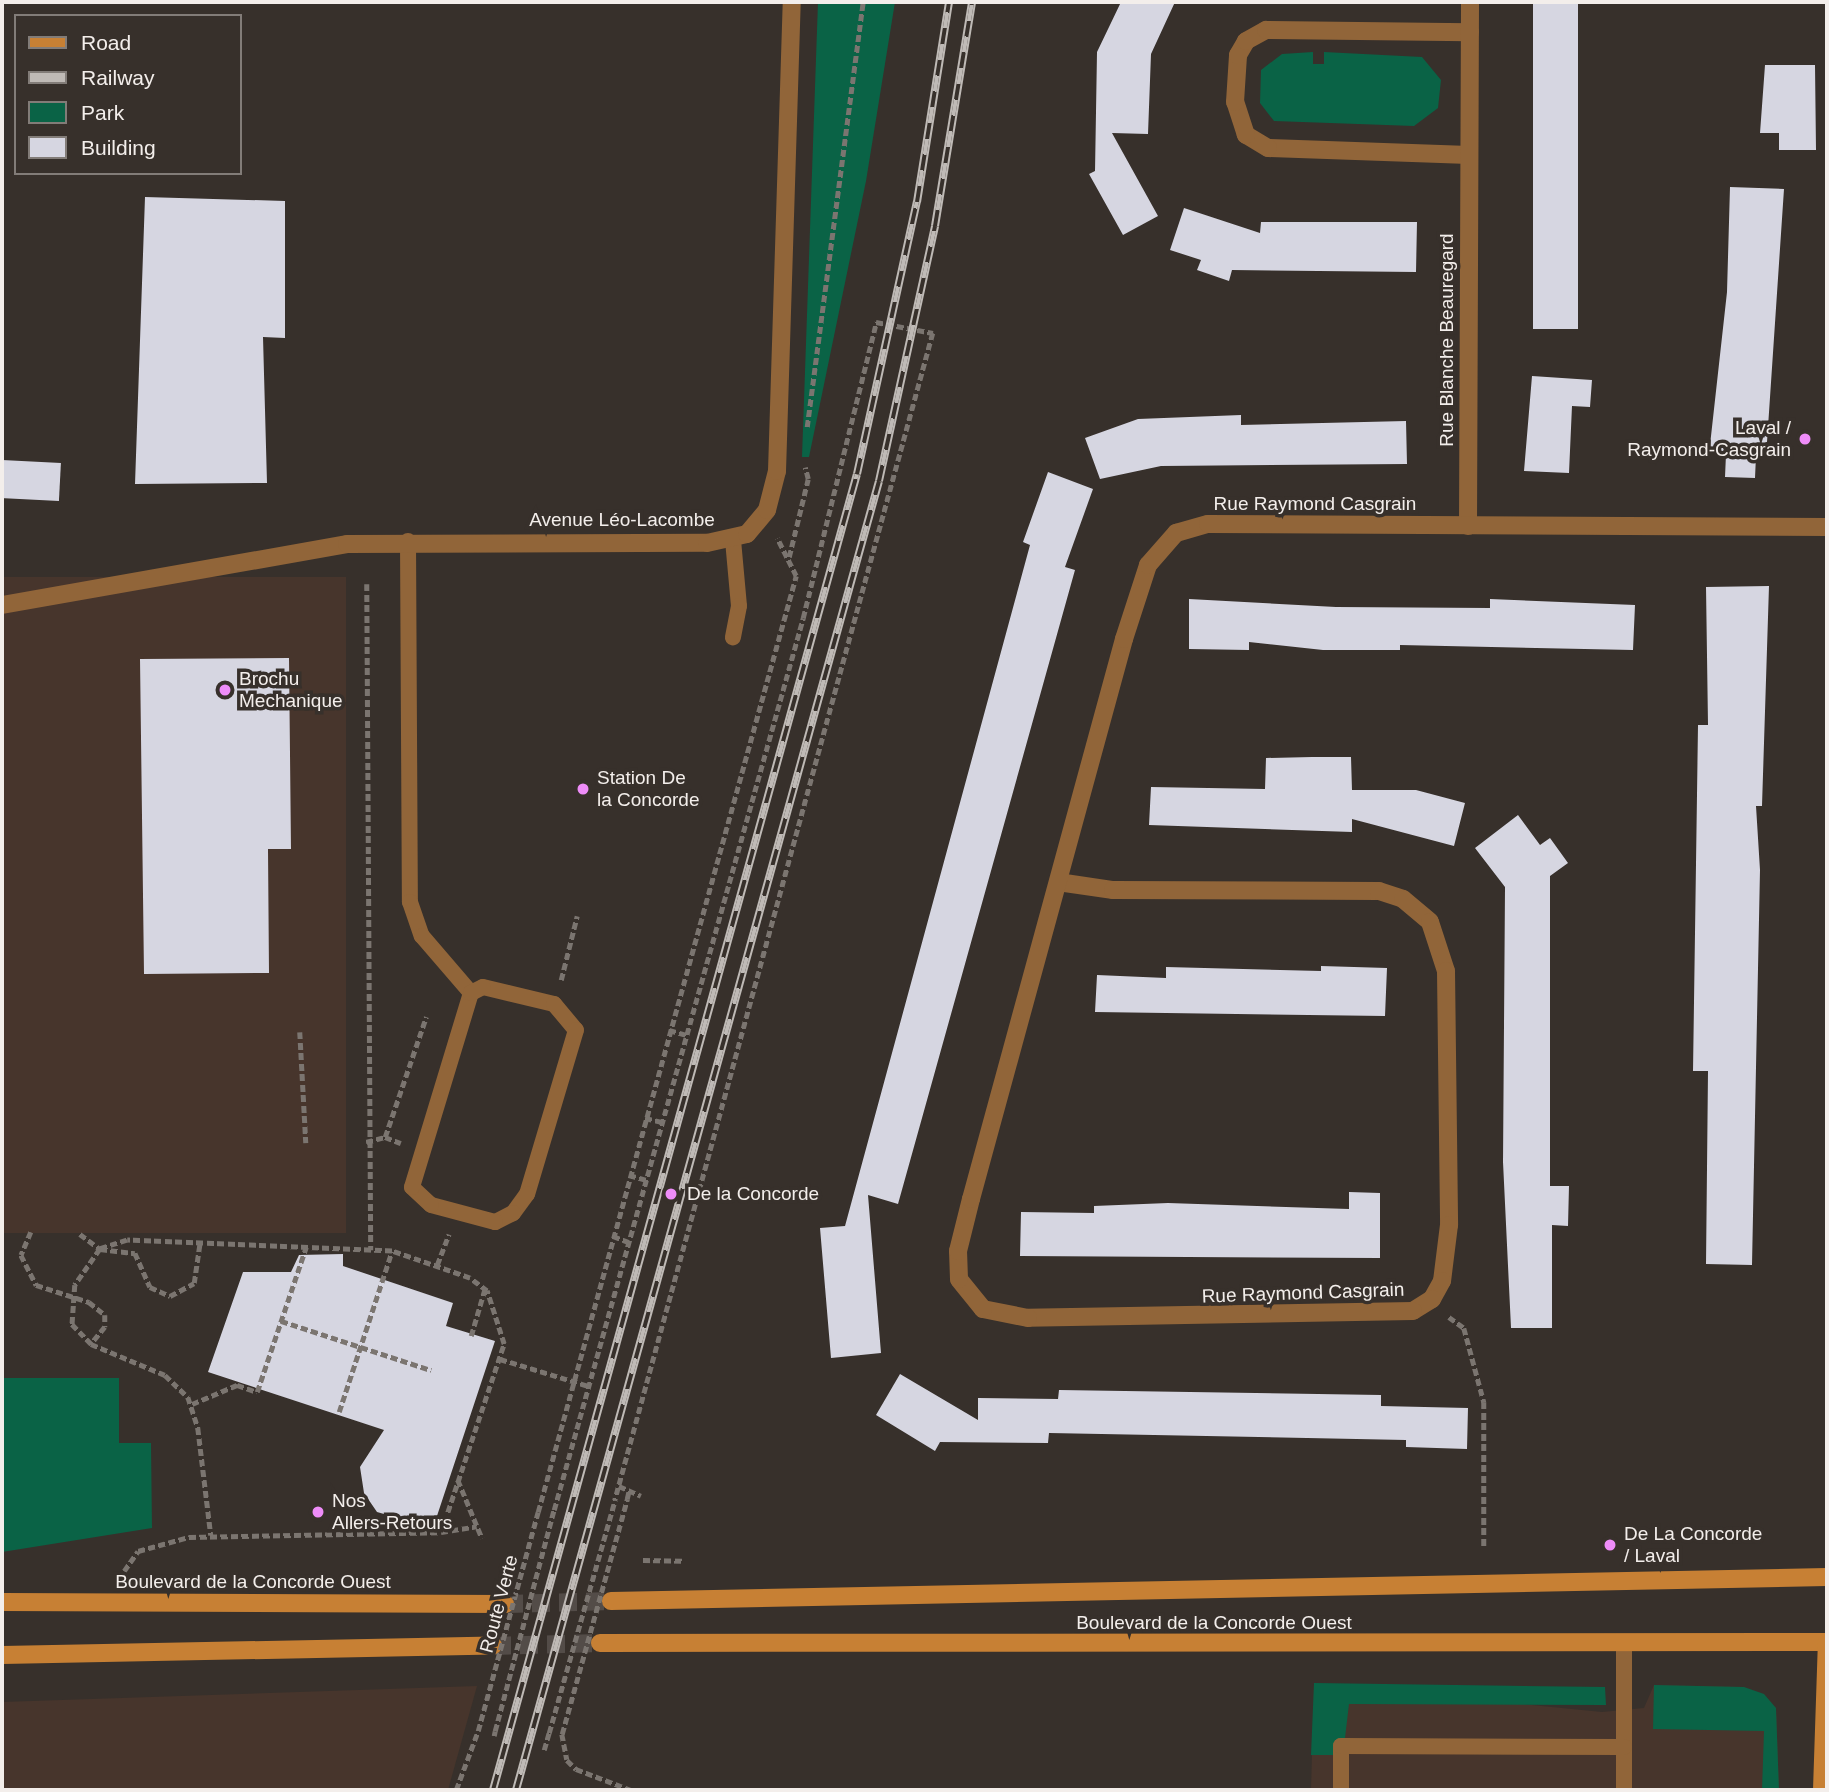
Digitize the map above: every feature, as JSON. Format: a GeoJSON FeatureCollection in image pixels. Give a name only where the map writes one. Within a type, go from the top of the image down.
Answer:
{"type":"FeatureCollection","features":[{"type":"Feature","properties":{"kind":"street","name":"Avenue Léo-Lacombe"},"geometry":{"type":"LineString","coordinates":[[2,605],[332,546],[408,541],[733,540],[758,524],[776,485],[792,2]]}},
{"type":"Feature","properties":{"kind":"street","name":"Rue Blanche Beauregard"},"geometry":{"type":"LineString","coordinates":[[1468,526],[1470,2]]}},
{"type":"Feature","properties":{"kind":"street"},"geometry":{"type":"LineString","coordinates":[[1469,155],[1268,148],[1245,135],[1235,102],[1241,48],[1266,30],[1470,32]]}},
{"type":"Feature","properties":{"kind":"street","name":"Rue Raymond Casgrain"},"geometry":{"type":"LineString","coordinates":[[1058,881],[1113,890],[1379,891],[1423,913],[1437,933],[1446,971],[1449,1225],[1446,1270],[1429,1301],[1388,1315],[1046,1318],[991,1313],[969,1297],[959,1279],[960,1242],[1058,881],[1141,585],[1168,539],[1208,524],[1827,527]]}},
{"type":"Feature","properties":{"kind":"street","name":"Boulevard de la Concorde Ouest"},"geometry":{"type":"LineString","coordinates":[[611,1601],[1827,1577]]}},
{"type":"Feature","properties":{"kind":"street","name":"Boulevard de la Concorde Ouest"},"geometry":{"type":"LineString","coordinates":[[2,1602],[505,1604]]}},
{"type":"Feature","properties":{"kind":"street"},"geometry":{"type":"LineString","coordinates":[[1822,1790],[1827,1642]]}},
{"type":"Feature","properties":{"kind":"street","name":"Boulevard de la Concorde Ouest"},"geometry":{"type":"LineString","coordinates":[[600,1643],[1827,1642]]}},
{"type":"Feature","properties":{"kind":"street"},"geometry":{"type":"LineString","coordinates":[[2,1655],[493,1646]]}},
{"type":"Feature","properties":{"kind":"lane"},"geometry":{"type":"LineString","coordinates":[[733,540],[739,606],[733,637]]}},
{"type":"Feature","properties":{"kind":"lane"},"geometry":{"type":"LineString","coordinates":[[408,541],[410,902],[422,936],[471,993]]}},
{"type":"Feature","properties":{"kind":"lane"},"geometry":{"type":"LineString","coordinates":[[492,987],[554,1004],[576,1030],[527,1194],[513,1213],[495,1222],[431,1205],[412,1187],[471,993],[492,987]]}},
{"type":"Feature","properties":{"kind":"lane"},"geometry":{"type":"LineString","coordinates":[[1624,1642],[1625,1790]]}},
{"type":"Feature","properties":{"kind":"lane"},"geometry":{"type":"LineString","coordinates":[[1341,1790],[1341,1746],[1624,1747]]}},
{"type":"Feature","properties":{"kind":"path"},"geometry":{"type":"LineString","coordinates":[[806,435],[863,2]]}},
{"type":"Feature","properties":{"kind":"path"},"geometry":{"type":"LineString","coordinates":[[495,1733],[554,1510],[803,618],[876,322],[933,333],[615,1500],[544,1750]]}},
{"type":"Feature","properties":{"kind":"path","name":"Route Verte"},"geometry":{"type":"LineString","coordinates":[[456,1790],[478,1731],[612,1236],[796,576],[789,558],[808,479],[802,457]]}},
{"type":"Feature","properties":{"kind":"path"},"geometry":{"type":"LineString","coordinates":[[368,584],[366,1142],[371,1250]]}},
{"type":"Feature","properties":{"kind":"path"},"geometry":{"type":"LineString","coordinates":[[560,984],[578,916]]}},
{"type":"Feature","properties":{"kind":"path"},"geometry":{"type":"LineString","coordinates":[[366,1142],[385,1137],[426,1017]]}},
{"type":"Feature","properties":{"kind":"path"},"geometry":{"type":"LineString","coordinates":[[669,1030],[686,1035]]}},
{"type":"Feature","properties":{"kind":"path"},"geometry":{"type":"LineString","coordinates":[[300,1032],[306,1143]]}},
{"type":"Feature","properties":{"kind":"path"},"geometry":{"type":"LineString","coordinates":[[645,1118],[662,1122]]}},
{"type":"Feature","properties":{"kind":"path"},"geometry":{"type":"LineString","coordinates":[[629,1175],[646,1180]]}},
{"type":"Feature","properties":{"kind":"path"},"geometry":{"type":"LineString","coordinates":[[31,1231],[21,1255],[29,1275],[46,1291],[89,1302],[105,1315],[105,1327],[92,1344]]}},
{"type":"Feature","properties":{"kind":"path"},"geometry":{"type":"LineString","coordinates":[[80,1234],[100,1249],[135,1253],[150,1287],[178,1296],[194,1283],[201,1242]]}},
{"type":"Feature","properties":{"kind":"path"},"geometry":{"type":"LineString","coordinates":[[612,1236],[629,1242]]}},
{"type":"Feature","properties":{"kind":"path"},"geometry":{"type":"LineString","coordinates":[[211,1535],[192,1404],[165,1375],[92,1344],[72,1324],[70,1299],[100,1249],[127,1240],[392,1251],[437,1265],[485,1289],[503,1327],[500,1359],[441,1532]]}},
{"type":"Feature","properties":{"kind":"path"},"geometry":{"type":"LineString","coordinates":[[437,1265],[445,1244]]}},
{"type":"Feature","properties":{"kind":"path"},"geometry":{"type":"LineString","coordinates":[[192,1404],[237,1385],[257,1392],[306,1247]]}},
{"type":"Feature","properties":{"kind":"path"},"geometry":{"type":"LineString","coordinates":[[339,1412],[392,1251]]}},
{"type":"Feature","properties":{"kind":"path"},"geometry":{"type":"LineString","coordinates":[[471,1336],[485,1289]]}},
{"type":"Feature","properties":{"kind":"path"},"geometry":{"type":"LineString","coordinates":[[1429,1301],[1464,1328],[1484,1402],[1484,1546]]}},
{"type":"Feature","properties":{"kind":"path"},"geometry":{"type":"LineString","coordinates":[[281,1321],[431,1370]]}},
{"type":"Feature","properties":{"kind":"path"},"geometry":{"type":"LineString","coordinates":[[500,1359],[589,1386]]}},
{"type":"Feature","properties":{"kind":"path"},"geometry":{"type":"LineString","coordinates":[[458,1479],[482,1538]]}},
{"type":"Feature","properties":{"kind":"path"},"geometry":{"type":"LineString","coordinates":[[618,1486],[641,1496]]}},
{"type":"Feature","properties":{"kind":"path"},"geometry":{"type":"LineString","coordinates":[[629,1490],[562,1734],[567,1760],[576,1769],[631,1790]]}},
{"type":"Feature","properties":{"kind":"path"},"geometry":{"type":"LineString","coordinates":[[408,1520],[411,1532]]}},
{"type":"Feature","properties":{"kind":"path"},"geometry":{"type":"LineString","coordinates":[[124,1572],[138,1551],[211,1535],[441,1532],[477,1526]]}},
{"type":"Feature","properties":{"kind":"path"},"geometry":{"type":"LineString","coordinates":[[643,1560],[682,1561]]}},
{"type":"Feature","properties":{"kind":"shaded area"},"geometry":{"type":"Polygon","coordinates":[[[2,577],[346,577],[346,1233],[2,1233],[2,577]]]}},
{"type":"Feature","properties":{"kind":"shaded area"},"geometry":{"type":"Polygon","coordinates":[[[1314,1683],[1602,1712],[1644,1708],[1654,1685],[1744,1687],[1776,1708],[1779,1790],[1311,1790],[1314,1683]]]}},
{"type":"Feature","properties":{"kind":"shaded area"},"geometry":{"type":"Polygon","coordinates":[[[477,1686],[448,1790],[2,1790],[2,1702],[477,1686]]]}},
{"type":"Feature","properties":{"kind":"green space"},"geometry":{"type":"Polygon","coordinates":[[[818,2],[895,2],[866,181],[809,457],[802,457],[818,2]]]}},
{"type":"Feature","properties":{"kind":"green space"},"geometry":{"type":"Polygon","coordinates":[[[1313,52],[1313,64],[1324,64],[1324,52],[1422,57],[1441,80],[1438,108],[1414,126],[1274,121],[1260,103],[1261,70],[1282,54],[1313,52]]]}},
{"type":"Feature","properties":{"kind":"green space"},"geometry":{"type":"Polygon","coordinates":[[[2,1378],[119,1378],[119,1443],[151,1443],[152,1528],[2,1552],[2,1378]]]}},
{"type":"Feature","properties":{"kind":"green space"},"geometry":{"type":"Polygon","coordinates":[[[1314,1683],[1605,1687],[1606,1705],[1349,1704],[1343,1755],[1311,1755],[1314,1683]]]}},
{"type":"Feature","properties":{"kind":"green space"},"geometry":{"type":"Polygon","coordinates":[[[1654,1685],[1744,1687],[1764,1694],[1776,1708],[1779,1790],[1762,1790],[1764,1731],[1653,1729],[1654,1685]]]}},
{"type":"Feature","properties":{"kind":"building"},"geometry":{"type":"Polygon","coordinates":[[[1121,2],[1175,2],[1151,54],[1148,134],[1112,133],[1158,216],[1123,235],[1089,174],[1095,171],[1097,52],[1121,2]]]}},
{"type":"Feature","properties":{"kind":"building"},"geometry":{"type":"Polygon","coordinates":[[[1533,2],[1578,2],[1578,329],[1533,329],[1533,2]]]}},
{"type":"Feature","properties":{"kind":"building"},"geometry":{"type":"Polygon","coordinates":[[[1765,65],[1815,65],[1816,150],[1779,150],[1779,133],[1760,133],[1765,65]]]}},
{"type":"Feature","properties":{"kind":"building"},"geometry":{"type":"Polygon","coordinates":[[[1730,187],[1784,189],[1766,457],[1756,456],[1755,478],[1725,477],[1726,454],[1709,454],[1727,292],[1730,187]]]}},
{"type":"Feature","properties":{"kind":"building"},"geometry":{"type":"Polygon","coordinates":[[[145,197],[285,201],[285,338],[263,337],[267,483],[135,484],[145,197]]]}},
{"type":"Feature","properties":{"kind":"building"},"geometry":{"type":"Polygon","coordinates":[[[1184,208],[1260,233],[1261,222],[1417,222],[1416,272],[1232,270],[1229,281],[1197,270],[1201,260],[1170,250],[1184,208]]]}},
{"type":"Feature","properties":{"kind":"building"},"geometry":{"type":"Polygon","coordinates":[[[1532,376],[1592,380],[1590,407],[1572,406],[1569,473],[1524,471],[1532,376]]]}},
{"type":"Feature","properties":{"kind":"building"},"geometry":{"type":"Polygon","coordinates":[[[1241,415],[1241,425],[1406,421],[1407,464],[1161,466],[1100,479],[1085,438],[1138,419],[1241,415]]]}},
{"type":"Feature","properties":{"kind":"building"},"geometry":{"type":"Polygon","coordinates":[[[2,460],[61,463],[59,501],[2,498],[2,460]]]}},
{"type":"Feature","properties":{"kind":"building"},"geometry":{"type":"Polygon","coordinates":[[[1048,472],[1093,489],[1065,567],[1075,570],[898,1204],[868,1195],[881,1353],[831,1358],[820,1228],[845,1226],[1030,545],[1023,542],[1048,472]]]}},
{"type":"Feature","properties":{"kind":"building"},"geometry":{"type":"Polygon","coordinates":[[[1769,586],[1762,806],[1756,806],[1760,870],[1752,1265],[1706,1264],[1708,1071],[1693,1071],[1698,725],[1708,725],[1706,587],[1769,586]]]}},
{"type":"Feature","properties":{"kind":"building"},"geometry":{"type":"Polygon","coordinates":[[[1189,599],[1336,607],[1490,608],[1490,599],[1635,605],[1633,650],[1400,645],[1400,650],[1323,650],[1249,642],[1249,650],[1189,649],[1189,599]]]}},
{"type":"Feature","properties":{"kind":"building"},"geometry":{"type":"Polygon","coordinates":[[[289,658],[291,849],[268,849],[269,973],[144,974],[140,659],[289,658]]]}},
{"type":"Feature","properties":{"kind":"building"},"geometry":{"type":"Polygon","coordinates":[[[1351,757],[1352,790],[1416,790],[1465,803],[1454,846],[1352,819],[1352,832],[1149,825],[1151,787],[1265,789],[1266,758],[1351,757]]]}},
{"type":"Feature","properties":{"kind":"building"},"geometry":{"type":"Polygon","coordinates":[[[1518,815],[1540,845],[1550,838],[1568,863],[1550,876],[1550,1186],[1569,1186],[1568,1226],[1552,1225],[1552,1328],[1511,1328],[1503,1162],[1505,887],[1475,848],[1518,815]]]}},
{"type":"Feature","properties":{"kind":"building"},"geometry":{"type":"Polygon","coordinates":[[[1321,966],[1387,968],[1385,1016],[1095,1012],[1097,975],[1166,978],[1166,967],[1321,971],[1321,966]]]}},
{"type":"Feature","properties":{"kind":"building"},"geometry":{"type":"Polygon","coordinates":[[[1349,1192],[1380,1193],[1380,1258],[1020,1256],[1021,1212],[1094,1213],[1094,1206],[1168,1203],[1349,1209],[1349,1192]]]}},
{"type":"Feature","properties":{"kind":"building"},"geometry":{"type":"Polygon","coordinates":[[[343,1254],[343,1266],[453,1303],[446,1326],[495,1341],[433,1528],[377,1512],[364,1493],[360,1467],[384,1430],[208,1372],[243,1272],[291,1272],[299,1255],[343,1254]]]}},
{"type":"Feature","properties":{"kind":"building"},"geometry":{"type":"Polygon","coordinates":[[[900,1374],[978,1420],[978,1398],[1058,1399],[1059,1390],[1381,1395],[1381,1406],[1468,1408],[1467,1449],[1406,1447],[1406,1440],[1049,1433],[1048,1443],[940,1442],[935,1451],[876,1415],[900,1374]]]}},
{"type":"Feature","properties":{"kind":"tunnel"},"geometry":{"type":"LineString","coordinates":[[505,1604],[611,1601]]}},
{"type":"Feature","properties":{"kind":"tunnel"},"geometry":{"type":"LineString","coordinates":[[493,1646],[600,1643]]}},
{"type":"Feature","properties":{"kind":"railway"},"geometry":{"type":"LineString","coordinates":[[493,1790],[857,474],[917,202],[949,2]]}},
{"type":"Feature","properties":{"kind":"railway"},"geometry":{"type":"LineString","coordinates":[[516,1790],[879,481],[935,226],[972,2]]}},
{"type":"Feature","properties":{"kind":"place","name":"Laval / Raymond-Casgrain"},"geometry":{"type":"Point","coordinates":[1805,439]}},
{"type":"Feature","properties":{"kind":"place","name":"Brochu Mechanique"},"geometry":{"type":"Point","coordinates":[225,690]}},
{"type":"Feature","properties":{"kind":"place","name":"Station De la Concorde"},"geometry":{"type":"Point","coordinates":[583,789]}},
{"type":"Feature","properties":{"kind":"place","name":"De la Concorde"},"geometry":{"type":"Point","coordinates":[671,1194]}},
{"type":"Feature","properties":{"kind":"place","name":"Nos Allers-Retours"},"geometry":{"type":"Point","coordinates":[318,1512]}},
{"type":"Feature","properties":{"kind":"place","name":"De La Concorde / Laval"},"geometry":{"type":"Point","coordinates":[1610,1545]}}]}
